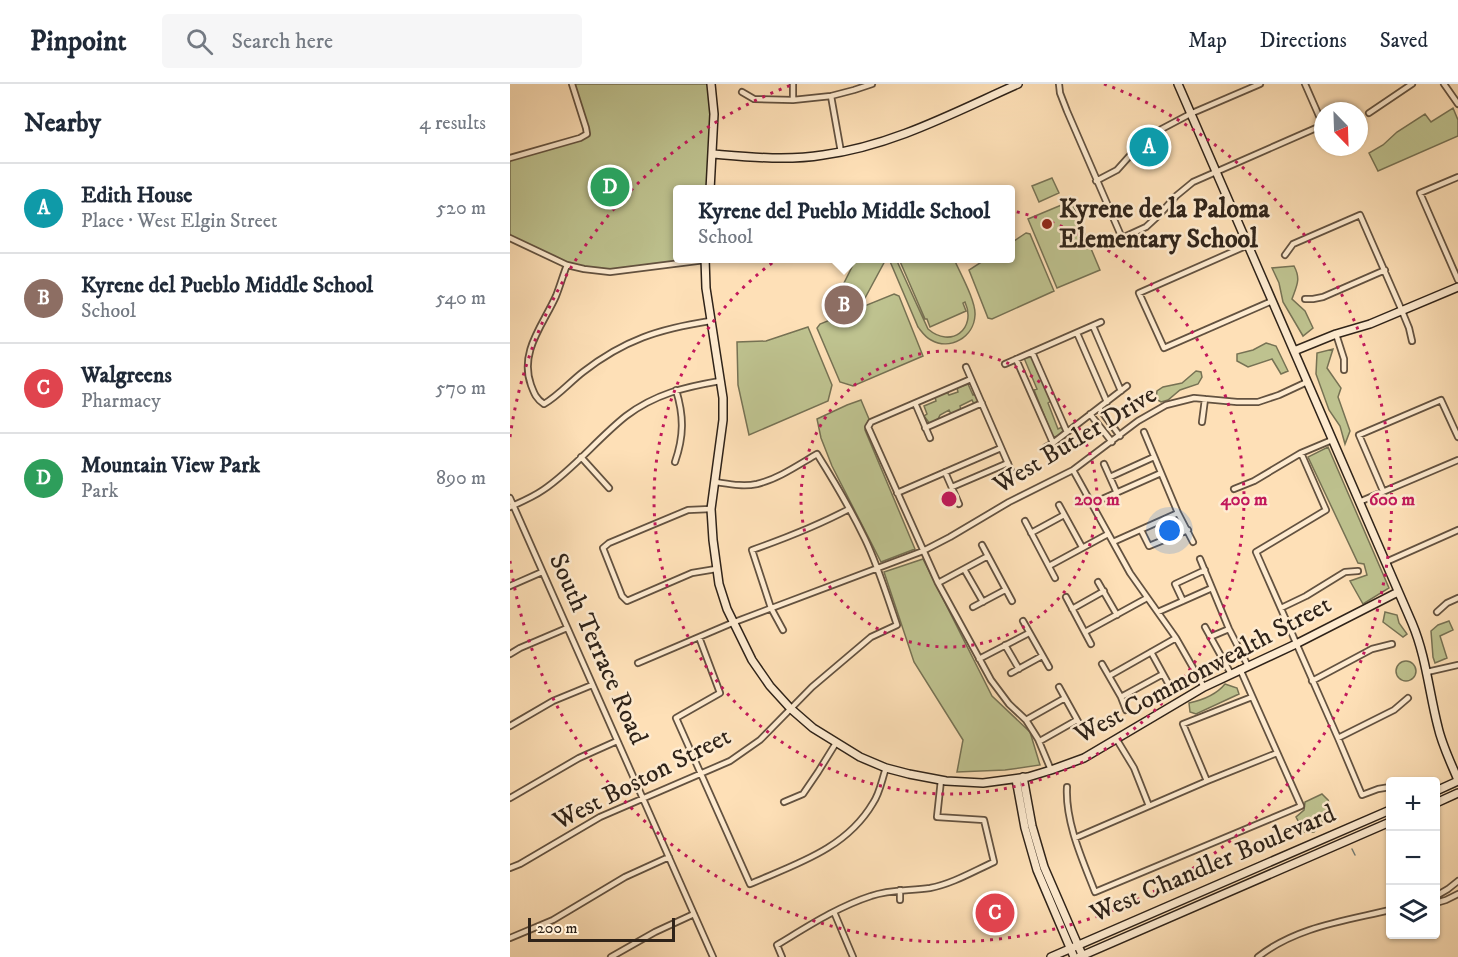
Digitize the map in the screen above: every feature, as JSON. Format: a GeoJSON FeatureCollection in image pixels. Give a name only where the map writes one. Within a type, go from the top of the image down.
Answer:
{"type":"FeatureCollection","features":[{"type":"Feature","properties":{"kind":"street"},"geometry":{"type":"LineString","coordinates":[[510,158],[587,134],[572,84]]}},
{"type":"Feature","properties":{"kind":"street"},"geometry":{"type":"LineString","coordinates":[[710,185],[714,114],[711,84]]}},
{"type":"Feature","properties":{"kind":"street"},"geometry":{"type":"LineString","coordinates":[[793,84],[793,100]]}},
{"type":"Feature","properties":{"kind":"street"},"geometry":{"type":"LineString","coordinates":[[742,92],[754,99],[793,100],[831,96],[872,84]]}},
{"type":"Feature","properties":{"kind":"street"},"geometry":{"type":"LineString","coordinates":[[713,154],[791,158],[841,152],[887,141],[1018,84]]}},
{"type":"Feature","properties":{"kind":"street"},"geometry":{"type":"LineString","coordinates":[[1059,84],[1067,111],[1122,238],[1146,226],[1193,182],[1314,129]]}},
{"type":"Feature","properties":{"kind":"street"},"geometry":{"type":"LineString","coordinates":[[1178,84],[1419,640],[1438,728],[1458,780],[1440,789]]}},
{"type":"Feature","properties":{"kind":"street"},"geometry":{"type":"LineString","coordinates":[[1096,181],[1117,170],[1156,132],[1190,114],[1260,84]]}},
{"type":"Feature","properties":{"kind":"street"},"geometry":{"type":"LineString","coordinates":[[1305,84],[1314,104]]}},
{"type":"Feature","properties":{"kind":"street"},"geometry":{"type":"LineString","coordinates":[[1369,113],[1412,84]]}},
{"type":"Feature","properties":{"kind":"street"},"geometry":{"type":"LineString","coordinates":[[1444,84],[1458,104]]}},
{"type":"Feature","properties":{"kind":"street"},"geometry":{"type":"LineString","coordinates":[[831,96],[841,152]]}},
{"type":"Feature","properties":{"kind":"street"},"geometry":{"type":"LineString","coordinates":[[1458,177],[1420,193],[1458,280]]}},
{"type":"Feature","properties":{"kind":"street"},"geometry":{"type":"LineString","coordinates":[[1285,255],[1293,244],[1360,215],[1402,310],[1412,341]]}},
{"type":"Feature","properties":{"kind":"street"},"geometry":{"type":"LineString","coordinates":[[510,246],[512,239],[567,265],[610,272],[676,263]]}},
{"type":"Feature","properties":{"kind":"street"},"geometry":{"type":"LineString","coordinates":[[1248,245],[1139,293],[1164,348],[1272,301]]}},
{"type":"Feature","properties":{"kind":"street","name":"West Commonwealth Street"},"geometry":{"type":"LineString","coordinates":[[705,263],[710,321],[723,398],[723,420],[711,510],[717,569],[723,597],[732,623],[752,660],[770,686],[813,728],[860,757],[886,768],[909,774],[941,780],[982,783],[1020,778],[1051,770],[1084,758],[1204,687],[1296,644],[1398,592]]}},
{"type":"Feature","properties":{"kind":"street"},"geometry":{"type":"LineString","coordinates":[[567,265],[556,296],[531,345],[527,365],[529,379],[537,400],[543,404],[582,372],[626,344],[668,329],[710,321]]}},
{"type":"Feature","properties":{"kind":"street"},"geometry":{"type":"LineString","coordinates":[[1305,298],[1323,297],[1385,270]]}},
{"type":"Feature","properties":{"kind":"street"},"geometry":{"type":"LineString","coordinates":[[1294,351],[1336,334],[1370,324],[1458,286]]}},
{"type":"Feature","properties":{"kind":"street"},"geometry":{"type":"LineString","coordinates":[[1005,364],[1101,322]]}},
{"type":"Feature","properties":{"kind":"street"},"geometry":{"type":"LineString","coordinates":[[1093,326],[1121,391]]}},
{"type":"Feature","properties":{"kind":"street"},"geometry":{"type":"LineString","coordinates":[[1077,333],[1107,402]]}},
{"type":"Feature","properties":{"kind":"street"},"geometry":{"type":"LineString","coordinates":[[1336,334],[1344,359],[1344,370]]}},
{"type":"Feature","properties":{"kind":"street"},"geometry":{"type":"LineString","coordinates":[[1032,352],[1067,432]]}},
{"type":"Feature","properties":{"kind":"street"},"geometry":{"type":"LineString","coordinates":[[1016,359],[1053,443]]}},
{"type":"Feature","properties":{"kind":"street"},"geometry":{"type":"LineString","coordinates":[[966,367],[1013,475]]}},
{"type":"Feature","properties":{"kind":"street"},"geometry":{"type":"LineString","coordinates":[[971,379],[870,422],[869,429],[938,583],[997,689],[1026,720],[1040,741],[1051,770]]}},
{"type":"Feature","properties":{"kind":"street"},"geometry":{"type":"LineString","coordinates":[[512,506],[552,484],[626,416],[653,399],[686,387],[720,381]]}},
{"type":"Feature","properties":{"kind":"street","name":"West Butler Drive"},"geometry":{"type":"LineString","coordinates":[[638,663],[732,623],[923,551],[1009,502],[1073,470],[1138,421],[1166,405],[1194,398],[1258,402],[1307,382]]}},
{"type":"Feature","properties":{"kind":"street"},"geometry":{"type":"LineString","coordinates":[[1046,447],[1127,386]]}},
{"type":"Feature","properties":{"kind":"street"},"geometry":{"type":"LineString","coordinates":[[675,462],[682,434],[681,407],[676,390]]}},
{"type":"Feature","properties":{"kind":"street"},"geometry":{"type":"LineString","coordinates":[[1202,422],[1205,399]]}},
{"type":"Feature","properties":{"kind":"street"},"geometry":{"type":"LineString","coordinates":[[1383,491],[1359,435],[1441,400],[1458,437]]}},
{"type":"Feature","properties":{"kind":"street"},"geometry":{"type":"LineString","coordinates":[[915,403],[930,438]]}},
{"type":"Feature","properties":{"kind":"street"},"geometry":{"type":"LineString","coordinates":[[925,428],[982,403]]}},
{"type":"Feature","properties":{"kind":"street"},"geometry":{"type":"LineString","coordinates":[[1094,411],[1120,436]]}},
{"type":"Feature","properties":{"kind":"street"},"geometry":{"type":"LineString","coordinates":[[1094,411],[1112,442]]}},
{"type":"Feature","properties":{"kind":"street"},"geometry":{"type":"LineString","coordinates":[[1144,432],[1192,542]]}},
{"type":"Feature","properties":{"kind":"street"},"geometry":{"type":"LineString","coordinates":[[1234,489],[1254,481],[1301,453],[1332,440]]}},
{"type":"Feature","properties":{"kind":"street"},"geometry":{"type":"LineString","coordinates":[[897,493],[1001,448]]}},
{"type":"Feature","properties":{"kind":"street"},"geometry":{"type":"LineString","coordinates":[[1301,453],[1326,510],[1256,552],[1362,795],[1386,788]]}},
{"type":"Feature","properties":{"kind":"street"},"geometry":{"type":"LineString","coordinates":[[715,482],[756,484],[769,480],[817,454],[865,539],[878,569]]}},
{"type":"Feature","properties":{"kind":"street"},"geometry":{"type":"LineString","coordinates":[[581,457],[609,488]]}},
{"type":"Feature","properties":{"kind":"street"},"geometry":{"type":"LineString","coordinates":[[1110,477],[1154,457]]}},
{"type":"Feature","properties":{"kind":"street"},"geometry":{"type":"LineString","coordinates":[[1359,502],[1458,460]]}},
{"type":"Feature","properties":{"kind":"street"},"geometry":{"type":"LineString","coordinates":[[952,487],[1008,463]]}},
{"type":"Feature","properties":{"kind":"street"},"geometry":{"type":"LineString","coordinates":[[1104,464],[1117,493]]}},
{"type":"Feature","properties":{"kind":"street"},"geometry":{"type":"LineString","coordinates":[[1073,470],[1135,581],[1176,638],[1204,687]]}},
{"type":"Feature","properties":{"kind":"street"},"geometry":{"type":"LineString","coordinates":[[945,472],[959,504]]}},
{"type":"Feature","properties":{"kind":"street"},"geometry":{"type":"LineString","coordinates":[[1091,504],[1161,473]]}},
{"type":"Feature","properties":{"kind":"street","name":"South Terrace Road"},"geometry":{"type":"LineString","coordinates":[[510,498],[713,957]]}},
{"type":"Feature","properties":{"kind":"street"},"geometry":{"type":"LineString","coordinates":[[1059,505],[1082,548]]}},
{"type":"Feature","properties":{"kind":"street"},"geometry":{"type":"LineString","coordinates":[[783,630],[771,608],[752,550],[819,524],[849,509]]}},
{"type":"Feature","properties":{"kind":"street"},"geometry":{"type":"LineString","coordinates":[[711,510],[688,510],[609,543],[603,548],[622,596],[627,601],[693,573],[717,569]]}},
{"type":"Feature","properties":{"kind":"street"},"geometry":{"type":"LineString","coordinates":[[1113,542],[1178,513]]}},
{"type":"Feature","properties":{"kind":"street"},"geometry":{"type":"LineString","coordinates":[[1031,533],[1064,515]]}},
{"type":"Feature","properties":{"kind":"street"},"geometry":{"type":"LineString","coordinates":[[1025,521],[1055,578]]}},
{"type":"Feature","properties":{"kind":"street"},"geometry":{"type":"LineString","coordinates":[[1141,530],[1149,546],[1188,530]]}},
{"type":"Feature","properties":{"kind":"street"},"geometry":{"type":"LineString","coordinates":[[1386,562],[1458,530]]}},
{"type":"Feature","properties":{"kind":"street"},"geometry":{"type":"LineString","coordinates":[[1049,566],[1108,534]]}},
{"type":"Feature","properties":{"kind":"street"},"geometry":{"type":"LineString","coordinates":[[982,545],[1012,601]]}},
{"type":"Feature","properties":{"kind":"street"},"geometry":{"type":"LineString","coordinates":[[938,583],[988,556]]}},
{"type":"Feature","properties":{"kind":"street"},"geometry":{"type":"LineString","coordinates":[[1067,787],[1068,808],[1075,838],[1095,892],[1302,806],[1252,697],[1229,628],[1200,559]]}},
{"type":"Feature","properties":{"kind":"street","name":"West Boston Street"},"geometry":{"type":"LineString","coordinates":[[510,868],[600,817],[730,761],[760,740],[812,687],[871,637],[897,625],[878,569]]}},
{"type":"Feature","properties":{"kind":"street"},"geometry":{"type":"LineString","coordinates":[[964,569],[983,602]]}},
{"type":"Feature","properties":{"kind":"street"},"geometry":{"type":"LineString","coordinates":[[1183,601],[1175,584],[1205,570]]}},
{"type":"Feature","properties":{"kind":"street"},"geometry":{"type":"LineString","coordinates":[[510,586],[542,572]]}},
{"type":"Feature","properties":{"kind":"street"},"geometry":{"type":"LineString","coordinates":[[1281,608],[1345,572],[1358,572]]}},
{"type":"Feature","properties":{"kind":"street"},"geometry":{"type":"LineString","coordinates":[[1098,582],[1117,615]]}},
{"type":"Feature","properties":{"kind":"street"},"geometry":{"type":"LineString","coordinates":[[1158,612],[1212,588]]}},
{"type":"Feature","properties":{"kind":"street"},"geometry":{"type":"LineString","coordinates":[[974,607],[1005,590]]}},
{"type":"Feature","properties":{"kind":"street"},"geometry":{"type":"LineString","coordinates":[[1072,609],[1104,591]]}},
{"type":"Feature","properties":{"kind":"street"},"geometry":{"type":"LineString","coordinates":[[1066,597],[1091,644]]}},
{"type":"Feature","properties":{"kind":"street"},"geometry":{"type":"LineString","coordinates":[[1085,632],[1148,598]]}},
{"type":"Feature","properties":{"kind":"street"},"geometry":{"type":"LineString","coordinates":[[1437,612],[1447,603],[1458,598]]}},
{"type":"Feature","properties":{"kind":"street"},"geometry":{"type":"LineString","coordinates":[[1023,621],[1048,667]]}},
{"type":"Feature","properties":{"kind":"street"},"geometry":{"type":"LineString","coordinates":[[1205,627],[1231,674]]}},
{"type":"Feature","properties":{"kind":"street"},"geometry":{"type":"LineString","coordinates":[[510,654],[567,628]]}},
{"type":"Feature","properties":{"kind":"street"},"geometry":{"type":"LineString","coordinates":[[1210,637],[1229,628]]}},
{"type":"Feature","properties":{"kind":"street"},"geometry":{"type":"LineString","coordinates":[[979,659],[1029,633]]}},
{"type":"Feature","properties":{"kind":"street"},"geometry":{"type":"LineString","coordinates":[[699,637],[720,693],[676,718],[750,884],[810,858],[838,842],[859,824],[875,801],[886,768]]}},
{"type":"Feature","properties":{"kind":"street"},"geometry":{"type":"LineString","coordinates":[[1109,676],[1176,638]]}},
{"type":"Feature","properties":{"kind":"street"},"geometry":{"type":"LineString","coordinates":[[1312,681],[1372,649],[1392,644]]}},
{"type":"Feature","properties":{"kind":"street"},"geometry":{"type":"LineString","coordinates":[[1005,645],[1019,669]]}},
{"type":"Feature","properties":{"kind":"street"},"geometry":{"type":"LineString","coordinates":[[1151,652],[1168,683]]}},
{"type":"Feature","properties":{"kind":"street"},"geometry":{"type":"LineString","coordinates":[[1011,673],[1042,656]]}},
{"type":"Feature","properties":{"kind":"street"},"geometry":{"type":"LineString","coordinates":[[1102,664],[1126,710]]}},
{"type":"Feature","properties":{"kind":"street"},"geometry":{"type":"LineString","coordinates":[[1427,672],[1458,665]]}},
{"type":"Feature","properties":{"kind":"street"},"geometry":{"type":"LineString","coordinates":[[1121,697],[1163,674]]}},
{"type":"Feature","properties":{"kind":"street"},"geometry":{"type":"LineString","coordinates":[[510,726],[553,701],[592,685]]}},
{"type":"Feature","properties":{"kind":"street"},"geometry":{"type":"LineString","coordinates":[[1059,687],[1085,734]]}},
{"type":"Feature","properties":{"kind":"street"},"geometry":{"type":"LineString","coordinates":[[1208,781],[1183,724],[1252,697]]}},
{"type":"Feature","properties":{"kind":"street"},"geometry":{"type":"LineString","coordinates":[[1338,738],[1394,710],[1408,698]]}},
{"type":"Feature","properties":{"kind":"street"},"geometry":{"type":"LineString","coordinates":[[1026,720],[1065,699]]}},
{"type":"Feature","properties":{"kind":"street"},"geometry":{"type":"LineString","coordinates":[[1040,741],[1077,720]]}},
{"type":"Feature","properties":{"kind":"street"},"geometry":{"type":"LineString","coordinates":[[1117,740],[1134,768],[1149,806]]}},
{"type":"Feature","properties":{"kind":"street"},"geometry":{"type":"LineString","coordinates":[[510,798],[579,758],[618,741]]}},
{"type":"Feature","properties":{"kind":"street"},"geometry":{"type":"LineString","coordinates":[[784,802],[803,794],[836,743]]}},
{"type":"Feature","properties":{"kind":"street"},"geometry":{"type":"LineString","coordinates":[[1075,838],[1277,753]]}},
{"type":"Feature","properties":{"kind":"street"},"geometry":{"type":"LineString","coordinates":[[1020,778],[1046,884],[1074,957]]}},
{"type":"Feature","properties":{"kind":"street"},"geometry":{"type":"LineString","coordinates":[[782,957],[777,945],[834,912],[886,892],[931,888],[944,884],[994,862],[984,820],[937,817],[941,780]]}},
{"type":"Feature","properties":{"kind":"street"},"geometry":{"type":"LineString","coordinates":[[1440,801],[1458,793]]}},
{"type":"Feature","properties":{"kind":"street","name":"West Chandler Boulevard"},"geometry":{"type":"LineString","coordinates":[[1051,957],[1386,812]]}},
{"type":"Feature","properties":{"kind":"street","name":"West Chandler Boulevard"},"geometry":{"type":"LineString","coordinates":[[1082,957],[1386,824]]}},
{"type":"Feature","properties":{"kind":"street"},"geometry":{"type":"LineString","coordinates":[[510,938],[553,920],[625,877],[669,857]]}},
{"type":"Feature","properties":{"kind":"street"},"geometry":{"type":"LineString","coordinates":[[1440,894],[1458,881]]}},
{"type":"Feature","properties":{"kind":"street"},"geometry":{"type":"LineString","coordinates":[[1046,884],[1082,957]]}},
{"type":"Feature","properties":{"kind":"street"},"geometry":{"type":"LineString","coordinates":[[900,890],[900,900]]}},
{"type":"Feature","properties":{"kind":"street"},"geometry":{"type":"LineString","coordinates":[[1440,902],[1458,894]]}},
{"type":"Feature","properties":{"kind":"street"},"geometry":{"type":"LineString","coordinates":[[1258,957],[1279,942],[1302,932],[1386,911]]}},
{"type":"Feature","properties":{"kind":"street"},"geometry":{"type":"LineString","coordinates":[[834,912],[853,957]]}},
{"type":"Feature","properties":{"kind":"street"},"geometry":{"type":"LineString","coordinates":[[611,957],[655,932],[694,914]]}},
{"type":"Feature","properties":{"kind":"green space"},"geometry":{"type":"Polygon","coordinates":[[[572,84],[711,84],[710,185],[673,185],[673,263],[676,263],[610,272],[567,265],[510,238],[510,158],[587,134],[572,84]]]}},
{"type":"Feature","properties":{"kind":"green space"},"geometry":{"type":"Polygon","coordinates":[[[1453,108],[1458,120],[1458,136],[1378,171],[1369,153],[1425,114],[1431,122],[1453,108]]]}},
{"type":"Feature","properties":{"kind":"green space"},"geometry":{"type":"Polygon","coordinates":[[[1052,178],[1059,193],[1039,202],[1032,186],[1052,178]]]}},
{"type":"Feature","properties":{"kind":"green space"},"geometry":{"type":"Polygon","coordinates":[[[1071,201],[1100,270],[1057,288],[1028,219],[1071,201]]]}},
{"type":"Feature","properties":{"kind":"green space"},"geometry":{"type":"Polygon","coordinates":[[[1026,233],[1030,234],[1054,291],[992,319],[988,318],[969,270],[980,263],[1015,263],[1015,240],[1026,233]]]}},
{"type":"Feature","properties":{"kind":"green space"},"geometry":{"type":"Polygon","coordinates":[[[854,263],[884,263],[865,298],[842,287],[854,263]]]}},
{"type":"Feature","properties":{"kind":"green space"},"geometry":{"type":"Polygon","coordinates":[[[891,263],[898,263],[928,329],[945,337],[960,333],[965,328],[968,312],[965,302],[963,303],[966,311],[930,327],[901,263],[956,263],[975,309],[974,323],[970,330],[960,340],[946,344],[931,340],[918,327],[891,263]]]}},
{"type":"Feature","properties":{"kind":"green space"},"geometry":{"type":"Polygon","coordinates":[[[1294,266],[1298,278],[1292,299],[1305,311],[1313,328],[1303,336],[1283,302],[1279,283],[1272,268],[1294,266]]]}},
{"type":"Feature","properties":{"kind":"green space"},"geometry":{"type":"Polygon","coordinates":[[[894,294],[899,296],[923,356],[853,386],[840,382],[817,328],[820,324],[894,294]]]}},
{"type":"Feature","properties":{"kind":"green space"},"geometry":{"type":"Polygon","coordinates":[[[808,327],[832,385],[828,401],[749,435],[738,385],[737,342],[766,341],[808,327]]]}},
{"type":"Feature","properties":{"kind":"green space"},"geometry":{"type":"Polygon","coordinates":[[[1266,343],[1276,346],[1288,371],[1281,374],[1272,359],[1248,367],[1237,361],[1237,354],[1253,350],[1266,343]]]}},
{"type":"Feature","properties":{"kind":"green space"},"geometry":{"type":"Polygon","coordinates":[[[1333,349],[1327,368],[1341,388],[1338,397],[1350,431],[1345,444],[1340,426],[1329,410],[1316,374],[1317,353],[1333,349]]]}},
{"type":"Feature","properties":{"kind":"green space"},"geometry":{"type":"Polygon","coordinates":[[[1033,357],[1051,401],[1048,403],[1058,429],[1062,427],[1063,431],[1060,436],[1053,437],[1034,390],[1037,389],[1024,358],[1033,357]]]}},
{"type":"Feature","properties":{"kind":"green space"},"geometry":{"type":"Polygon","coordinates":[[[1196,371],[1201,372],[1202,377],[1198,384],[1180,390],[1168,400],[1161,402],[1156,399],[1157,391],[1163,387],[1182,383],[1196,371]]]}},
{"type":"Feature","properties":{"kind":"green space"},"geometry":{"type":"Polygon","coordinates":[[[968,384],[973,395],[977,394],[979,399],[977,404],[974,404],[972,400],[960,406],[961,410],[951,414],[949,410],[930,424],[924,416],[927,414],[924,406],[936,401],[935,397],[947,392],[949,395],[958,392],[957,388],[968,384]]]}},
{"type":"Feature","properties":{"kind":"green space"},"geometry":{"type":"Polygon","coordinates":[[[861,400],[869,419],[865,430],[915,549],[881,562],[832,466],[821,438],[817,419],[861,400]]]}},
{"type":"Feature","properties":{"kind":"green space"},"geometry":{"type":"Polygon","coordinates":[[[1328,447],[1389,588],[1363,604],[1350,581],[1367,575],[1364,564],[1358,563],[1308,457],[1328,447]]]}},
{"type":"Feature","properties":{"kind":"green space"},"geometry":{"type":"Polygon","coordinates":[[[923,559],[992,696],[1030,732],[1040,765],[1005,770],[957,772],[963,740],[914,662],[884,572],[923,559]]]}},
{"type":"Feature","properties":{"kind":"green space"},"geometry":{"type":"Polygon","coordinates":[[[1385,612],[1397,615],[1399,623],[1407,634],[1403,637],[1383,622],[1385,612]]]}},
{"type":"Feature","properties":{"kind":"green space"},"geometry":{"type":"Polygon","coordinates":[[[1449,621],[1453,630],[1440,636],[1447,658],[1435,663],[1431,631],[1438,625],[1449,621]]]}},
{"type":"Feature","properties":{"kind":"green space"},"geometry":{"type":"Polygon","coordinates":[[[1406,661],[1413,664],[1416,671],[1413,678],[1406,681],[1399,678],[1396,671],[1399,664],[1406,661]]]}},
{"type":"Feature","properties":{"kind":"green space"},"geometry":{"type":"Polygon","coordinates":[[[1225,684],[1237,688],[1239,694],[1196,714],[1190,712],[1189,703],[1209,696],[1225,684]]]}},
{"type":"Feature","properties":{"kind":"green space"},"geometry":{"type":"Polygon","coordinates":[[[1322,794],[1328,800],[1332,810],[1314,832],[1304,832],[1296,817],[1304,810],[1305,802],[1322,794]]]}},
{"type":"Feature","properties":{"kind":"waterway"},"geometry":{"type":"LineString","coordinates":[[1352,849],[1355,855]]}},
{"type":"Feature","properties":{"kind":"place","name":"Edith House"},"geometry":{"type":"Point","coordinates":[1149,147]}},
{"type":"Feature","properties":{"kind":"place","name":"Mountain View Park"},"geometry":{"type":"Point","coordinates":[610,187]}},
{"type":"Feature","properties":{"kind":"place","name":"Kyrene de la Paloma Elementary School"},"geometry":{"type":"Point","coordinates":[1047,224]}},
{"type":"Feature","properties":{"kind":"place","name":"Kyrene del Pueblo Middle School"},"geometry":{"type":"Point","coordinates":[844,305]}},
{"type":"Feature","properties":{"kind":"place","name":"Walgreens"},"geometry":{"type":"Point","coordinates":[995,913]}}]}
